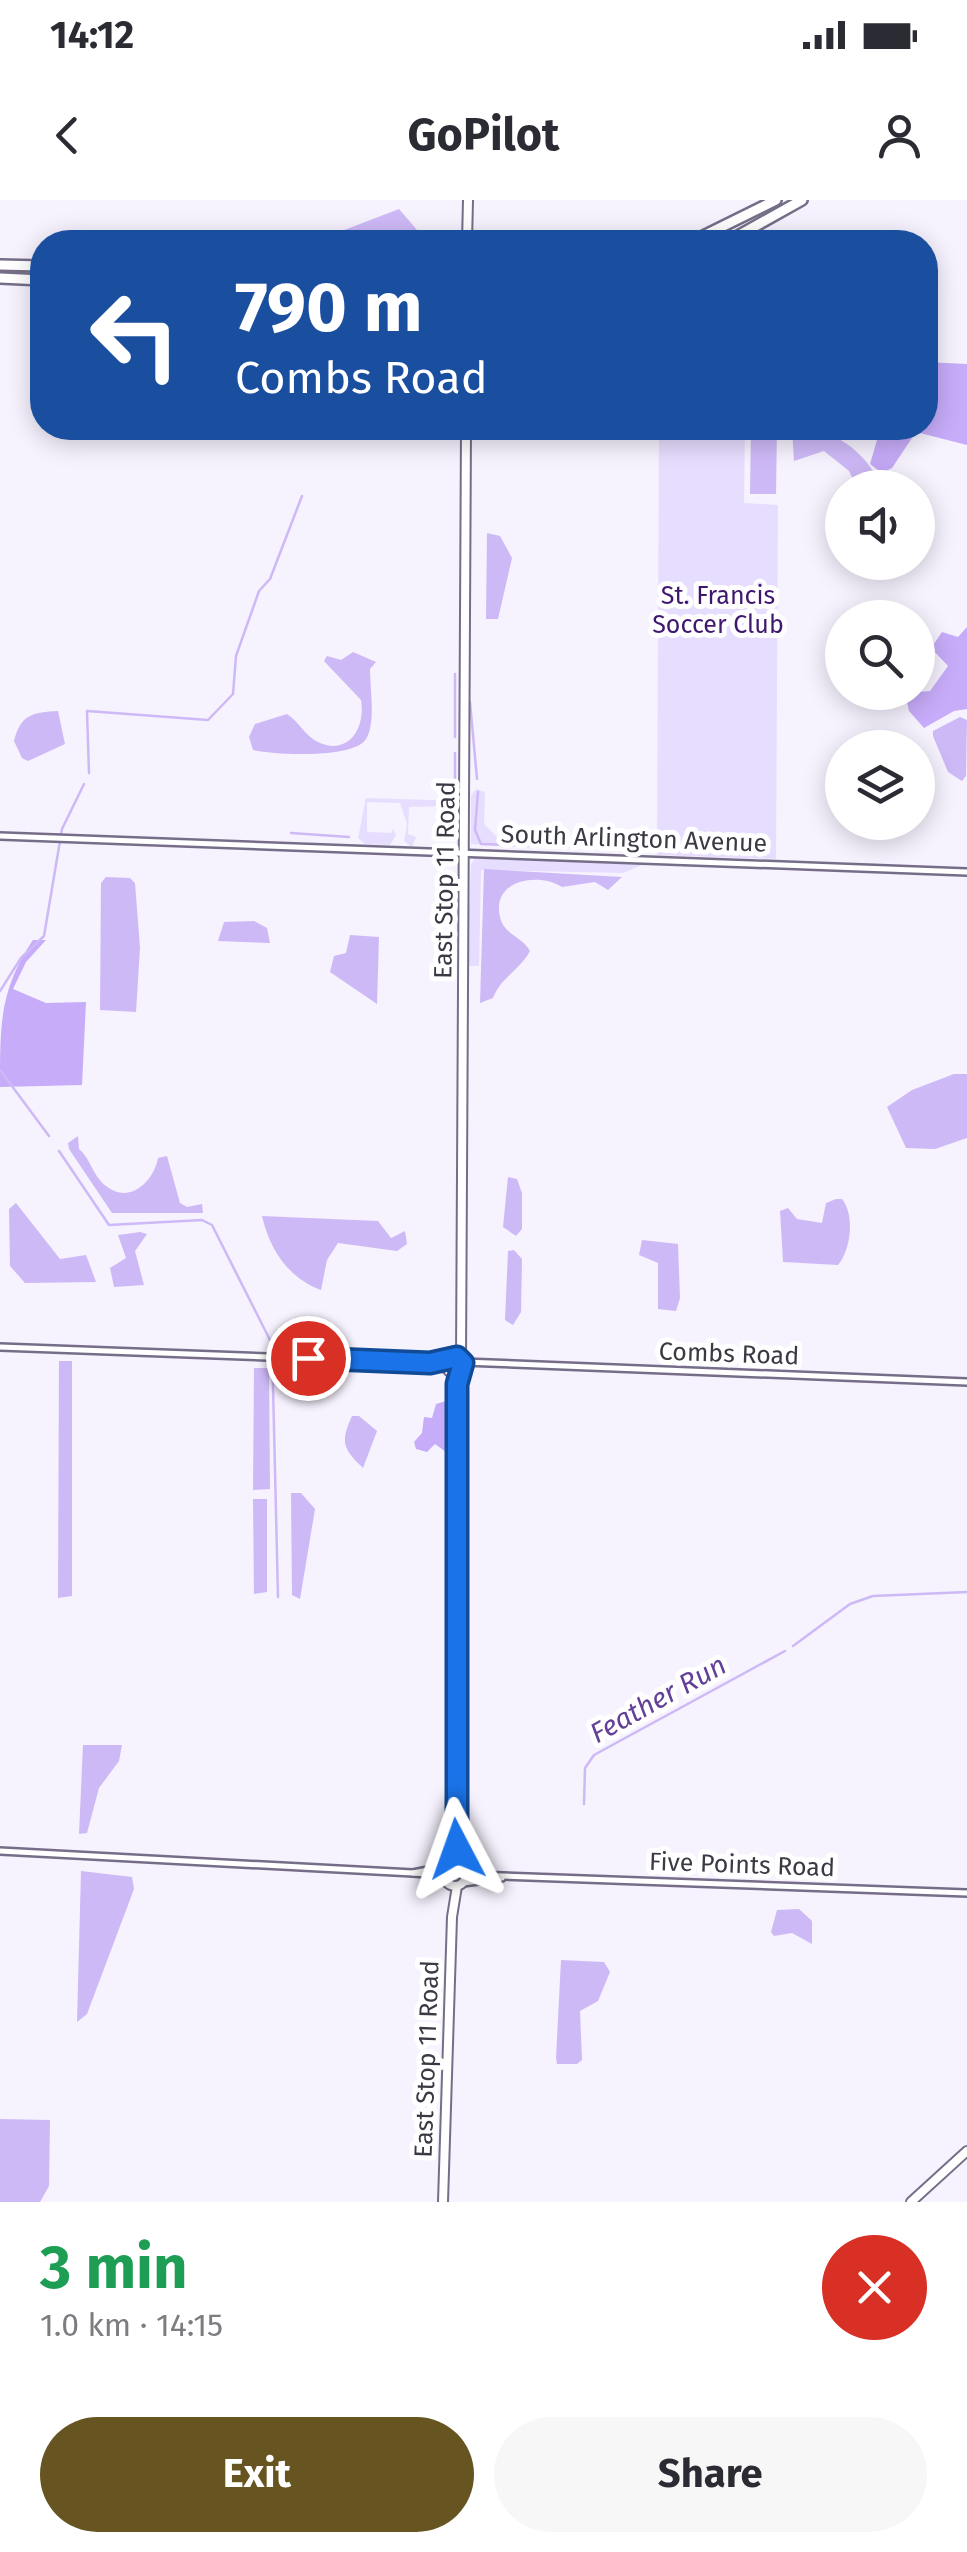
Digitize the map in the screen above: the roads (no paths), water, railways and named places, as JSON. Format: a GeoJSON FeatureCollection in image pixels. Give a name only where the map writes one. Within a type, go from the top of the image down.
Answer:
{"type":"FeatureCollection","features":[{"type":"Feature","properties":{"kind":"highway"},"geometry":{"type":"LineString","coordinates":[[715,230],[776,200]]}},
{"type":"Feature","properties":{"kind":"highway"},"geometry":{"type":"LineString","coordinates":[[748,230],[802,200]]}},
{"type":"Feature","properties":{"kind":"highway"},"geometry":{"type":"LineString","coordinates":[[0,265],[30,266]]}},
{"type":"Feature","properties":{"kind":"highway"},"geometry":{"type":"LineString","coordinates":[[0,278],[30,279]]}},
{"type":"Feature","properties":{"kind":"main road"},"geometry":{"type":"LineString","coordinates":[[467,230],[468,200]]}},
{"type":"Feature","properties":{"kind":"main road","name":"East Stop 11 Road"},"geometry":{"type":"LineString","coordinates":[[457,1866],[456,1366],[467,853],[466,440]]}},
{"type":"Feature","properties":{"kind":"main road"},"geometry":{"type":"LineString","coordinates":[[453,1883],[457,1866]]}},
{"type":"Feature","properties":{"kind":"main road"},"geometry":{"type":"LineString","coordinates":[[453,1883],[457,1866]]}},
{"type":"Feature","properties":{"kind":"main road","name":"East Stop 11 Road"},"geometry":{"type":"LineString","coordinates":[[443,2202],[453,1883]]}},
{"type":"Feature","properties":{"kind":"main road"},"geometry":{"type":"LineString","coordinates":[[910,2202],[967,2151]]}},
{"type":"Feature","properties":{"kind":"street","name":"South Arlington Avenue"},"geometry":{"type":"LineString","coordinates":[[0,836],[967,872]]}},
{"type":"Feature","properties":{"kind":"street","name":"Combs Road"},"geometry":{"type":"LineString","coordinates":[[0,1347],[967,1382]]}},
{"type":"Feature","properties":{"kind":"street","name":"Five Points Road"},"geometry":{"type":"LineString","coordinates":[[0,1852],[412,1873],[440,1875],[453,1883],[515,1876]]}},
{"type":"Feature","properties":{"kind":"street","name":"Five Points Road"},"geometry":{"type":"LineString","coordinates":[[412,1873],[457,1866],[474,1875],[967,1893]]}},
{"type":"Feature","properties":{"kind":"waterway"},"geometry":{"type":"LineString","coordinates":[[89,773],[87,711],[208,720],[233,694],[236,656],[259,591],[270,579],[302,496]]}},
{"type":"Feature","properties":{"kind":"waterway"},"geometry":{"type":"LineString","coordinates":[[455,674],[455,737]]}},
{"type":"Feature","properties":{"kind":"waterway"},"geometry":{"type":"LineString","coordinates":[[470,702],[477,779]]}},
{"type":"Feature","properties":{"kind":"waterway"},"geometry":{"type":"LineString","coordinates":[[455,753],[455,795]]}},
{"type":"Feature","properties":{"kind":"waterway"},"geometry":{"type":"LineString","coordinates":[[0,991],[21,958],[44,936],[62,829],[84,784]]}},
{"type":"Feature","properties":{"kind":"waterway"},"geometry":{"type":"LineString","coordinates":[[478,792],[475,830],[481,844],[539,846]]}},
{"type":"Feature","properties":{"kind":"waterway"},"geometry":{"type":"LineString","coordinates":[[291,833],[349,837]]}},
{"type":"Feature","properties":{"kind":"waterway"},"geometry":{"type":"LineString","coordinates":[[546,846],[576,847]]}},
{"type":"Feature","properties":{"kind":"waterway"},"geometry":{"type":"LineString","coordinates":[[0,1070],[49,1136]]}},
{"type":"Feature","properties":{"kind":"waterway"},"geometry":{"type":"LineString","coordinates":[[59,1151],[109,1225],[202,1220],[212,1225],[272,1344],[278,1597]]}},
{"type":"Feature","properties":{"kind":"waterway","name":"Feather Run"},"geometry":{"type":"LineString","coordinates":[[793,1646],[850,1604],[873,1596],[967,1592]]}},
{"type":"Feature","properties":{"kind":"waterway","name":"Feather Run"},"geometry":{"type":"LineString","coordinates":[[584,1804],[585,1768],[594,1755],[785,1651]]}},
{"type":"Feature","properties":{"kind":"park label","name":"St. Francis Soccer Club"},"geometry":{"type":"Point","coordinates":[718,610]}}]}
